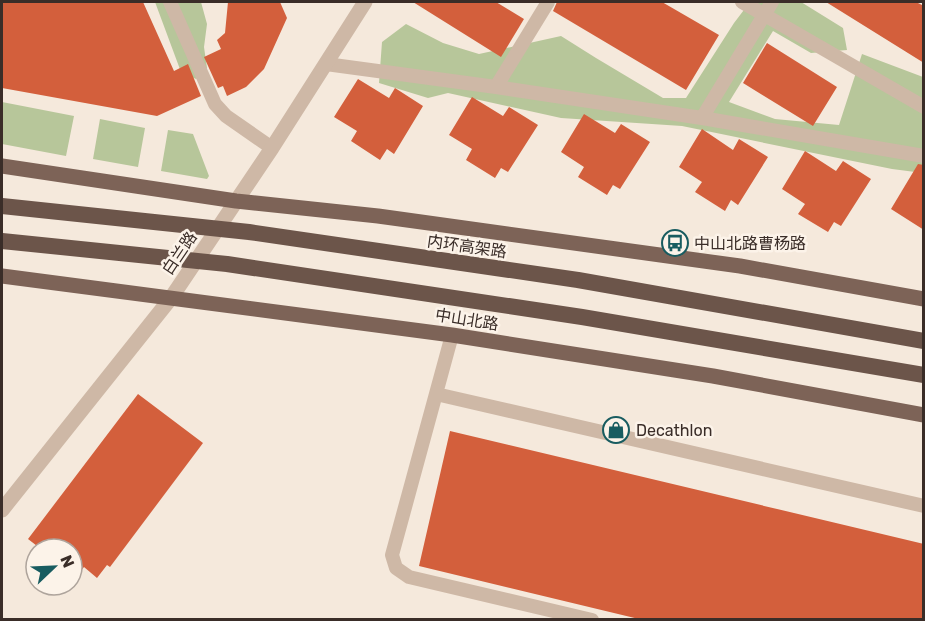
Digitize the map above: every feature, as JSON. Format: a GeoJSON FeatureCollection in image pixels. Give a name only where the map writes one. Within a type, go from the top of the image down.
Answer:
{"type":"FeatureCollection","features":[{"type":"Feature","properties":{"kind":"highway","name":"内环高架路"},"geometry":{"type":"LineString","coordinates":[[2,206],[249,232],[578,280],[924,341]]}},
{"type":"Feature","properties":{"kind":"highway"},"geometry":{"type":"LineString","coordinates":[[2,242],[238,266],[582,317],[924,375]]}},
{"type":"Feature","properties":{"kind":"main road"},"geometry":{"type":"LineString","coordinates":[[2,165],[236,201],[378,216],[740,266],[924,299]]}},
{"type":"Feature","properties":{"kind":"main road","name":"中山北路"},"geometry":{"type":"LineString","coordinates":[[2,276],[452,335],[713,376],[924,415]]}},
{"type":"Feature","properties":{"kind":"street","name":"白兰路"},"geometry":{"type":"LineString","coordinates":[[2,510],[171,297],[272,148],[365,2]]}},
{"type":"Feature","properties":{"kind":"lane"},"geometry":{"type":"LineString","coordinates":[[170,2],[215,104],[226,116],[272,148]]}},
{"type":"Feature","properties":{"kind":"lane"},"geometry":{"type":"LineString","coordinates":[[496,87],[548,2]]}},
{"type":"Feature","properties":{"kind":"lane"},"geometry":{"type":"LineString","coordinates":[[742,2],[924,107]]}},
{"type":"Feature","properties":{"kind":"lane"},"geometry":{"type":"LineString","coordinates":[[702,118],[772,2]]}},
{"type":"Feature","properties":{"kind":"lane"},"geometry":{"type":"LineString","coordinates":[[326,64],[702,118],[924,156]]}},
{"type":"Feature","properties":{"kind":"lane"},"geometry":{"type":"LineString","coordinates":[[452,335],[392,555],[396,568],[409,578],[592,620]]}},
{"type":"Feature","properties":{"kind":"lane"},"geometry":{"type":"LineString","coordinates":[[436,394],[924,506]]}},
{"type":"Feature","properties":{"kind":"green space"},"geometry":{"type":"Polygon","coordinates":[[[155,2],[201,2],[207,24],[204,47],[207,68],[196,79],[181,72],[155,2]]]}},
{"type":"Feature","properties":{"kind":"green space"},"geometry":{"type":"Polygon","coordinates":[[[750,2],[801,2],[843,28],[847,50],[811,53],[773,31],[729,102],[775,119],[839,125],[862,54],[923,77],[923,173],[892,169],[682,126],[561,118],[448,93],[428,98],[379,83],[382,42],[406,24],[443,43],[479,54],[561,36],[663,98],[686,98],[750,2]]]}},
{"type":"Feature","properties":{"kind":"green space"},"geometry":{"type":"Polygon","coordinates":[[[2,102],[74,116],[66,156],[2,144],[2,102]]]}},
{"type":"Feature","properties":{"kind":"green space"},"geometry":{"type":"Polygon","coordinates":[[[100,119],[145,128],[138,167],[93,159],[100,119]]]}},
{"type":"Feature","properties":{"kind":"green space"},"geometry":{"type":"Polygon","coordinates":[[[168,130],[193,134],[209,176],[207,179],[161,171],[168,130]]]}},
{"type":"Feature","properties":{"kind":"building"},"geometry":{"type":"Polygon","coordinates":[[[2,2],[143,2],[174,71],[188,64],[201,96],[157,116],[2,88],[2,2]]]}},
{"type":"Feature","properties":{"kind":"building"},"geometry":{"type":"Polygon","coordinates":[[[228,2],[280,2],[287,18],[264,69],[246,87],[227,96],[223,86],[218,88],[204,57],[221,49],[217,40],[225,33],[228,2]]]}},
{"type":"Feature","properties":{"kind":"building"},"geometry":{"type":"Polygon","coordinates":[[[413,2],[496,2],[524,19],[501,57],[413,2]]]}},
{"type":"Feature","properties":{"kind":"building"},"geometry":{"type":"Polygon","coordinates":[[[557,2],[662,2],[719,35],[686,90],[553,11],[557,2]]]}},
{"type":"Feature","properties":{"kind":"building"},"geometry":{"type":"Polygon","coordinates":[[[826,2],[916,2],[924,6],[924,63],[826,2]]]}},
{"type":"Feature","properties":{"kind":"building"},"geometry":{"type":"Polygon","coordinates":[[[767,43],[837,87],[813,126],[743,83],[767,43]]]}},
{"type":"Feature","properties":{"kind":"building"},"geometry":{"type":"Polygon","coordinates":[[[358,79],[389,98],[395,88],[423,106],[394,154],[387,149],[380,160],[351,141],[357,131],[334,117],[358,79]]]}},
{"type":"Feature","properties":{"kind":"building"},"geometry":{"type":"Polygon","coordinates":[[[472,97],[503,116],[509,107],[538,125],[508,172],[501,168],[495,178],[466,160],[472,149],[449,135],[472,97]]]}},
{"type":"Feature","properties":{"kind":"building"},"geometry":{"type":"Polygon","coordinates":[[[584,114],[615,133],[621,124],[650,142],[620,189],[613,185],[607,195],[578,177],[584,167],[561,152],[584,114]]]}},
{"type":"Feature","properties":{"kind":"building"},"geometry":{"type":"Polygon","coordinates":[[[702,129],[733,150],[739,139],[768,157],[738,205],[731,200],[725,211],[695,192],[702,182],[679,167],[702,129]]]}},
{"type":"Feature","properties":{"kind":"building"},"geometry":{"type":"Polygon","coordinates":[[[805,151],[836,171],[843,161],[871,179],[841,226],[834,222],[828,232],[798,214],[805,204],[782,189],[805,151]]]}},
{"type":"Feature","properties":{"kind":"building"},"geometry":{"type":"Polygon","coordinates":[[[918,164],[924,165],[924,230],[891,209],[918,164]]]}},
{"type":"Feature","properties":{"kind":"building"},"geometry":{"type":"Polygon","coordinates":[[[138,394],[203,443],[110,567],[107,565],[97,578],[84,567],[84,537],[30,537],[138,394]]]}},
{"type":"Feature","properties":{"kind":"building"},"geometry":{"type":"Polygon","coordinates":[[[450,431],[924,544],[924,620],[643,620],[419,566],[450,431]]]}},
{"type":"Feature","properties":{"kind":"place","name":"中山北路曹杨路"},"geometry":{"type":"Point","coordinates":[675,243]}},
{"type":"Feature","properties":{"kind":"place","name":"Decathlon"},"geometry":{"type":"Point","coordinates":[616,430]}}]}
